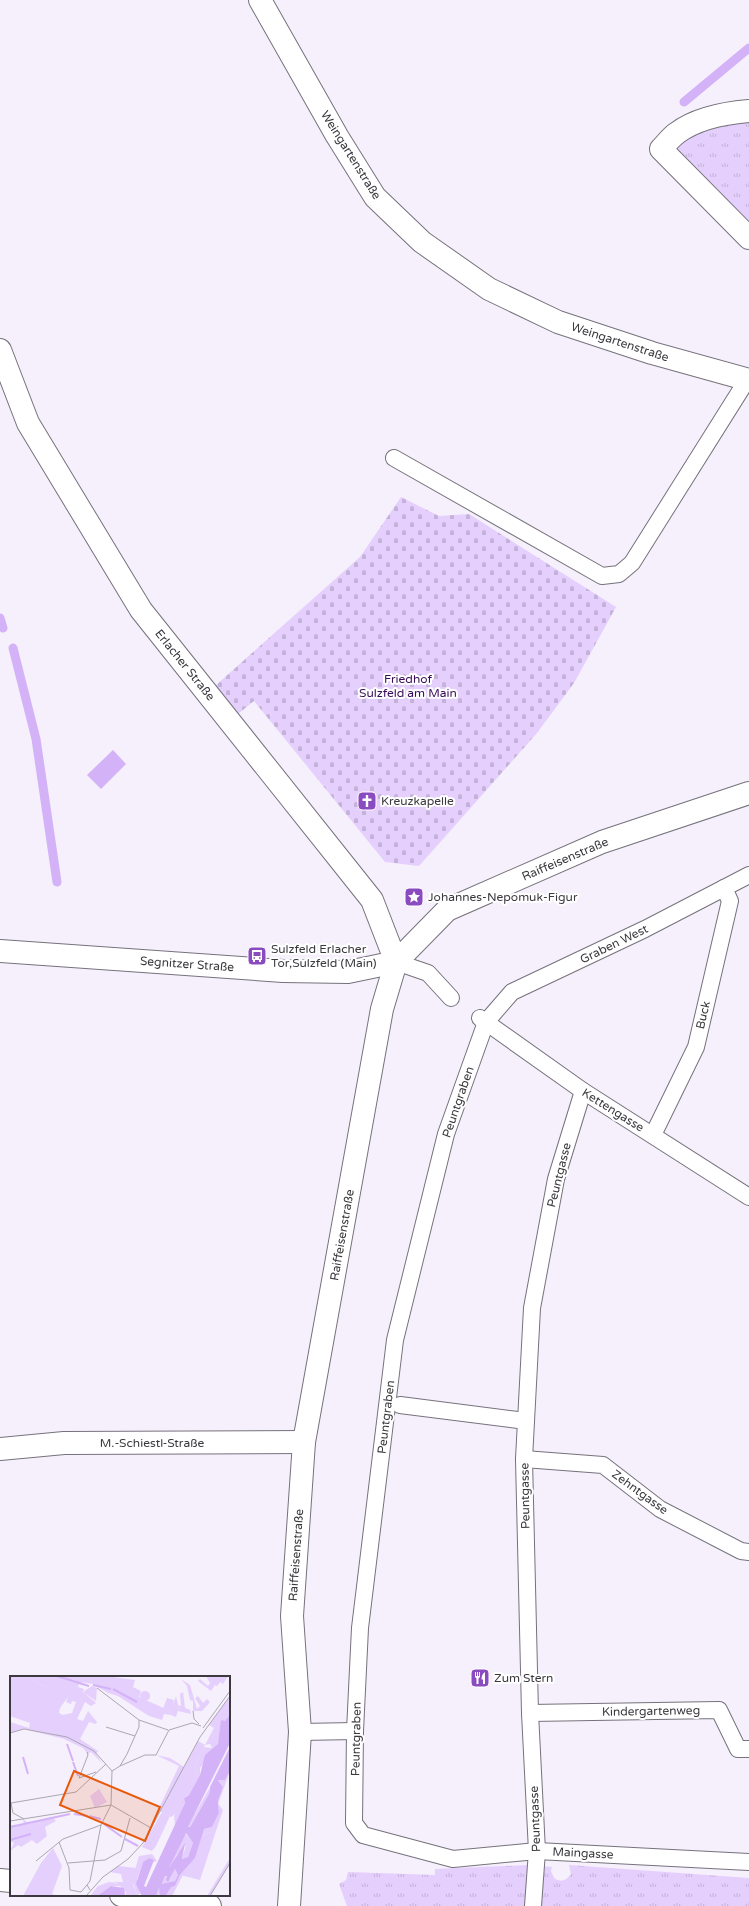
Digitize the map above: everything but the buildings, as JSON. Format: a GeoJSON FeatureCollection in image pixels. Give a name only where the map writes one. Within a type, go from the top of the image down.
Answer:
{"type":"FeatureCollection","features":[{"type":"Feature","properties":{"kind":"street","name":"Weingartenstraße"},"geometry":{"type":"LineString","coordinates":[[260,0],[337,136],[375,197],[422,242],[489,289],[558,322],[652,353],[748,380]]}},
{"type":"Feature","properties":{"kind":"street"},"geometry":{"type":"LineString","coordinates":[[749,111],[725,113],[697,123],[677,133],[661,149],[749,238]]}},
{"type":"Feature","properties":{"kind":"street","name":"Erlacher Straße"},"geometry":{"type":"LineString","coordinates":[[0,350],[28,423],[141,610],[372,900],[396,962]]}},
{"type":"Feature","properties":{"kind":"street","name":"Raiffeisenstraße"},"geometry":{"type":"LineString","coordinates":[[289,1906],[300,1732],[292,1616],[304,1442],[382,1009],[396,962],[447,910],[602,842],[749,793]]}},
{"type":"Feature","properties":{"kind":"street","name":"Segnitzer Straße"},"geometry":{"type":"LineString","coordinates":[[0,951],[283,971],[348,972],[396,962]]}},
{"type":"Feature","properties":{"kind":"street","name":"M.-Schiestl-Straße"},"geometry":{"type":"LineString","coordinates":[[0,1449],[64,1443],[304,1442]]}},
{"type":"Feature","properties":{"kind":"street"},"geometry":{"type":"LineString","coordinates":[[0,1880],[10,1882]]}},
{"type":"Feature","properties":{"kind":"street"},"geometry":{"type":"LineString","coordinates":[[129,1896],[210,1906]]}},
{"type":"Feature","properties":{"kind":"lane","name":"Weingartenstraße"},"geometry":{"type":"LineString","coordinates":[[394,458],[602,576],[619,574],[632,563],[748,380]]}},
{"type":"Feature","properties":{"kind":"lane","name":"Graben West"},"geometry":{"type":"LineString","coordinates":[[483,1020],[512,992],[645,929],[749,875]]}},
{"type":"Feature","properties":{"kind":"lane","name":"Buck"},"geometry":{"type":"LineString","coordinates":[[653,1135],[696,1047],[730,901],[724,888]]}},
{"type":"Feature","properties":{"kind":"lane"},"geometry":{"type":"LineString","coordinates":[[396,962],[428,973],[451,998]]}},
{"type":"Feature","properties":{"kind":"lane","name":"Kettengasse"},"geometry":{"type":"LineString","coordinates":[[483,1020],[583,1091],[749,1197]]}},
{"type":"Feature","properties":{"kind":"lane","name":"Peuntgraben"},"geometry":{"type":"LineString","coordinates":[[354,1823],[355,1731],[360,1628],[395,1340],[446,1134],[483,1020]]}},
{"type":"Feature","properties":{"kind":"lane","name":"Peuntgasse"},"geometry":{"type":"LineString","coordinates":[[533,1906],[537,1850],[530,1713],[524,1459],[532,1308],[556,1179],[583,1091]]}},
{"type":"Feature","properties":{"kind":"lane"},"geometry":{"type":"LineString","coordinates":[[400,1405],[526,1421]]}},
{"type":"Feature","properties":{"kind":"lane","name":"Zehntgasse"},"geometry":{"type":"LineString","coordinates":[[524,1459],[603,1464],[660,1509],[741,1551],[749,1552]]}},
{"type":"Feature","properties":{"kind":"lane","name":"Kindergartenweg"},"geometry":{"type":"LineString","coordinates":[[530,1713],[719,1710],[738,1749],[749,1749]]}},
{"type":"Feature","properties":{"kind":"lane"},"geometry":{"type":"LineString","coordinates":[[300,1732],[355,1731]]}},
{"type":"Feature","properties":{"kind":"lane","name":"Maingasse"},"geometry":{"type":"LineString","coordinates":[[354,1823],[363,1835],[452,1859],[537,1850],[749,1862]]}},
{"type":"Feature","properties":{"kind":"green space"},"geometry":{"type":"Polygon","coordinates":[[[749,115],[749,233],[667,149],[679,137],[749,115]]]}},
{"type":"Feature","properties":{"kind":"green space","name":"Friedhof Sulzfeld am Main"},"geometry":{"type":"Polygon","coordinates":[[[401,497],[439,516],[469,514],[616,607],[574,683],[537,733],[419,866],[385,862],[254,701],[238,714],[215,686],[360,557],[401,497]]]}},
{"type":"Feature","properties":{"kind":"green space"},"geometry":{"type":"Polygon","coordinates":[[[529,1865],[552,1867],[551,1871],[554,1878],[561,1881],[565,1880],[571,1874],[569,1865],[749,1878],[749,1906],[347,1906],[339,1884],[346,1880],[348,1872],[435,1875],[435,1869],[529,1865]]]}},
{"type":"Feature","properties":{"kind":"shaded area"},"geometry":{"type":"Polygon","coordinates":[[[113,750],[126,764],[101,789],[87,775],[113,750]]]}},
{"type":"Feature","properties":{"kind":"waterway"},"geometry":{"type":"LineString","coordinates":[[684,102],[749,48]]}},
{"type":"Feature","properties":{"kind":"waterway"},"geometry":{"type":"LineString","coordinates":[[0,618],[3,628]]}},
{"type":"Feature","properties":{"kind":"waterway"},"geometry":{"type":"LineString","coordinates":[[13,648],[36,739],[57,882]]}},
{"type":"Feature","properties":{"kind":"place","name":"Kreuzkapelle"},"geometry":{"type":"Point","coordinates":[367,801]}},
{"type":"Feature","properties":{"kind":"place","name":"Johannes-Nepomuk-Figur"},"geometry":{"type":"Point","coordinates":[414,897]}},
{"type":"Feature","properties":{"kind":"place","name":"Sulzfeld Erlacher Tor,Sulzfeld (Main)"},"geometry":{"type":"Point","coordinates":[257,956]}},
{"type":"Feature","properties":{"kind":"place","name":"Zum Stern"},"geometry":{"type":"Point","coordinates":[480,1678]}}]}
